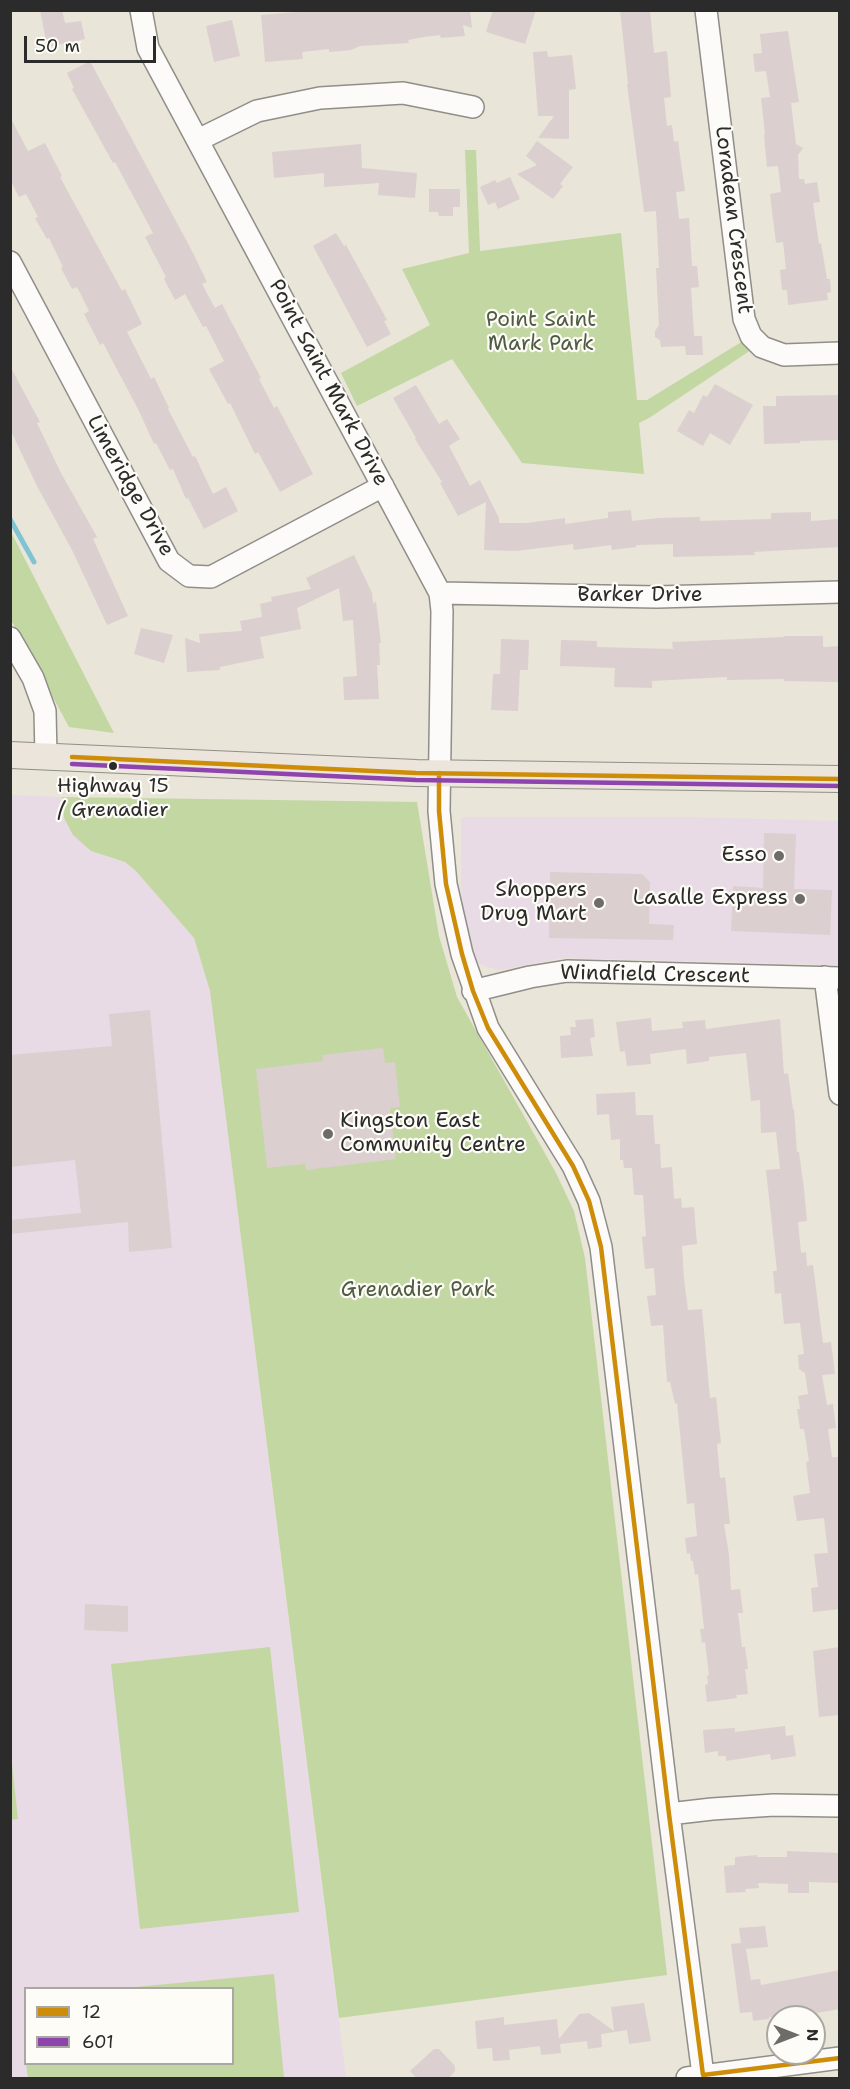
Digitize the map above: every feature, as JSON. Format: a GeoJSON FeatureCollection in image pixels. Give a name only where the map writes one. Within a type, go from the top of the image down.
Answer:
{"type":"FeatureCollection","features":[{"type":"Feature","properties":{"kind":"main road"},"geometry":{"type":"LineString","coordinates":[[10,755],[439,774],[840,779]]}},
{"type":"Feature","properties":{"kind":"street","name":"Point Saint Mark Drive"},"geometry":{"type":"LineString","coordinates":[[141,10],[148,48],[440,593],[442,611],[439,811],[446,884],[462,954],[473,991],[488,1028],[573,1166],[589,1201],[601,1247],[669,1814],[695,2077]]}},
{"type":"Feature","properties":{"kind":"street","name":"Loradean Crescent"},"geometry":{"type":"LineString","coordinates":[[706,10],[744,319],[751,336],[762,347],[784,355],[840,353]]}},
{"type":"Feature","properties":{"kind":"street"},"geometry":{"type":"LineString","coordinates":[[198,140],[257,111],[320,98],[403,93],[473,107]]}},
{"type":"Feature","properties":{"kind":"street","name":"Limeridge Drive"},"geometry":{"type":"LineString","coordinates":[[10,262],[169,561],[189,576],[211,577],[383,486]]}},
{"type":"Feature","properties":{"kind":"street","name":"Barker Drive"},"geometry":{"type":"LineString","coordinates":[[440,593],[657,597],[840,592]]}},
{"type":"Feature","properties":{"kind":"street"},"geometry":{"type":"LineString","coordinates":[[10,638],[33,678],[45,711],[46,756]]}},
{"type":"Feature","properties":{"kind":"street","name":"Windfield Crescent"},"geometry":{"type":"LineString","coordinates":[[473,991],[530,977],[567,971],[832,978]]}},
{"type":"Feature","properties":{"kind":"street"},"geometry":{"type":"LineString","coordinates":[[832,978],[840,1094]]}},
{"type":"Feature","properties":{"kind":"street"},"geometry":{"type":"LineString","coordinates":[[669,1814],[774,1805],[840,1806]]}},
{"type":"Feature","properties":{"kind":"street"},"geometry":{"type":"LineString","coordinates":[[695,2077],[840,2058]]}},
{"type":"Feature","properties":{"kind":"shaded area"},"geometry":{"type":"Polygon","coordinates":[[[11,795],[62,797],[64,818],[91,851],[125,862],[136,871],[194,938],[210,991],[346,2078],[11,2078],[11,795]]]}},
{"type":"Feature","properties":{"kind":"shaded area"},"geometry":{"type":"Polygon","coordinates":[[[461,817],[689,817],[839,821],[839,965],[563,958],[499,970],[481,965],[472,955],[465,929],[461,884],[461,817]]]}},
{"type":"Feature","properties":{"kind":"green space","name":"Point Saint Mark Park"},"geometry":{"type":"Polygon","coordinates":[[[465,150],[476,150],[480,251],[621,233],[637,400],[647,400],[743,341],[751,350],[639,423],[644,474],[522,463],[452,359],[357,406],[341,373],[430,325],[402,269],[469,253],[465,150]]]}},
{"type":"Feature","properties":{"kind":"green space"},"geometry":{"type":"Polygon","coordinates":[[[10,530],[114,733],[69,727],[11,620],[10,530]]]}},
{"type":"Feature","properties":{"kind":"green space","name":"Grenadier Park"},"geometry":{"type":"Polygon","coordinates":[[[62,797],[417,802],[439,936],[457,997],[556,1173],[574,1211],[585,1258],[667,1975],[339,2018],[210,991],[194,938],[136,871],[125,862],[91,851],[73,835],[64,818],[62,797]]]}},
{"type":"Feature","properties":{"kind":"green space"},"geometry":{"type":"Polygon","coordinates":[[[270,1647],[299,1912],[140,1929],[111,1664],[270,1647]]]}},
{"type":"Feature","properties":{"kind":"green space"},"geometry":{"type":"Polygon","coordinates":[[[11,1755],[18,1819],[10,1820],[11,1755]]]}},
{"type":"Feature","properties":{"kind":"green space"},"geometry":{"type":"Polygon","coordinates":[[[274,1974],[284,2078],[28,2078],[26,2065],[234,2065],[234,1987],[135,1987],[274,1974]]]}},
{"type":"Feature","properties":{"kind":"building"},"geometry":{"type":"Polygon","coordinates":[[[40,10],[62,10],[65,23],[81,21],[85,39],[47,47],[40,10]]]}},
{"type":"Feature","properties":{"kind":"building"},"geometry":{"type":"Polygon","coordinates":[[[322,10],[470,10],[472,28],[463,25],[465,36],[441,38],[440,35],[408,40],[409,43],[360,46],[351,50],[329,52],[329,49],[302,52],[303,59],[265,62],[261,15],[322,10]]]}},
{"type":"Feature","properties":{"kind":"building"},"geometry":{"type":"Polygon","coordinates":[[[493,10],[536,10],[525,44],[486,32],[493,10]]]}},
{"type":"Feature","properties":{"kind":"building"},"geometry":{"type":"Polygon","coordinates":[[[620,10],[650,10],[654,53],[667,51],[671,97],[664,98],[667,126],[672,125],[674,142],[678,141],[685,191],[676,192],[679,219],[689,218],[692,266],[697,266],[699,287],[691,288],[694,336],[702,336],[703,355],[686,355],[685,346],[661,347],[660,340],[655,337],[655,331],[659,325],[656,211],[644,212],[620,10]]]}},
{"type":"Feature","properties":{"kind":"building"},"geometry":{"type":"Polygon","coordinates":[[[232,20],[240,56],[214,62],[206,26],[232,20]]]}},
{"type":"Feature","properties":{"kind":"building"},"geometry":{"type":"Polygon","coordinates":[[[788,31],[799,102],[791,103],[796,144],[803,148],[798,155],[799,179],[804,179],[805,184],[817,182],[820,202],[813,203],[819,244],[821,243],[831,292],[827,293],[828,300],[788,305],[787,290],[782,290],[780,270],[786,269],[783,242],[776,243],[770,194],[781,192],[778,166],[767,167],[764,135],[761,98],[770,97],[766,71],[755,72],[753,54],[762,53],[760,34],[788,31]]]}},
{"type":"Feature","properties":{"kind":"building"},"geometry":{"type":"Polygon","coordinates":[[[547,51],[548,57],[572,55],[576,89],[569,90],[569,139],[538,138],[554,116],[538,116],[533,52],[547,51]]]}},
{"type":"Feature","properties":{"kind":"building"},"geometry":{"type":"Polygon","coordinates":[[[90,61],[192,251],[207,282],[202,284],[215,308],[222,304],[274,408],[277,406],[313,474],[280,492],[258,452],[255,454],[230,403],[228,404],[209,369],[224,361],[206,326],[203,327],[185,294],[175,300],[145,237],[153,233],[72,89],[74,88],[67,73],[90,61]]]}},
{"type":"Feature","properties":{"kind":"building"},"geometry":{"type":"Polygon","coordinates":[[[10,117],[28,151],[45,143],[62,176],[60,177],[122,291],[125,289],[142,324],[127,332],[151,379],[154,377],[168,409],[193,457],[195,456],[213,494],[226,487],[238,511],[204,529],[188,498],[186,499],[173,469],[170,470],[156,443],[154,444],[103,343],[100,345],[84,314],[89,311],[77,287],[72,289],[49,238],[47,239],[35,218],[38,217],[26,194],[19,197],[10,179],[10,117]]]}},
{"type":"Feature","properties":{"kind":"building"},"geometry":{"type":"Polygon","coordinates":[[[537,141],[573,167],[560,184],[563,186],[553,199],[517,174],[537,165],[526,156],[537,141]]]}},
{"type":"Feature","properties":{"kind":"building"},"geometry":{"type":"Polygon","coordinates":[[[361,144],[362,168],[417,173],[415,198],[378,195],[379,183],[324,187],[324,173],[274,178],[272,152],[361,144]]]}},
{"type":"Feature","properties":{"kind":"building"},"geometry":{"type":"Polygon","coordinates":[[[510,177],[520,199],[498,209],[495,202],[488,205],[480,187],[495,180],[497,183],[510,177]]]}},
{"type":"Feature","properties":{"kind":"building"},"geometry":{"type":"Polygon","coordinates":[[[429,189],[460,189],[460,207],[453,207],[453,216],[439,216],[438,212],[429,212],[429,189]]]}},
{"type":"Feature","properties":{"kind":"building"},"geometry":{"type":"Polygon","coordinates":[[[336,233],[344,246],[346,245],[387,320],[384,321],[391,334],[367,347],[313,246],[336,233]]]}},
{"type":"Feature","properties":{"kind":"building"},"geometry":{"type":"Polygon","coordinates":[[[10,366],[40,422],[37,423],[61,473],[97,537],[93,539],[128,616],[107,625],[72,550],[37,486],[10,429],[10,366]]]}},
{"type":"Feature","properties":{"kind":"building"},"geometry":{"type":"Polygon","coordinates":[[[715,384],[753,405],[730,445],[710,433],[703,446],[677,431],[689,410],[694,413],[703,395],[707,397],[715,384]]]}},
{"type":"Feature","properties":{"kind":"building"},"geometry":{"type":"Polygon","coordinates":[[[416,385],[439,424],[447,419],[460,439],[449,446],[470,486],[480,480],[499,518],[499,523],[527,523],[565,518],[565,524],[608,518],[608,512],[631,510],[632,521],[700,517],[700,521],[771,519],[771,513],[811,512],[811,521],[840,519],[840,547],[754,552],[755,555],[673,557],[673,544],[636,545],[636,547],[612,550],[611,545],[574,550],[573,544],[516,551],[484,550],[486,502],[458,516],[440,483],[442,482],[393,398],[416,385]]]}},
{"type":"Feature","properties":{"kind":"building"},"geometry":{"type":"Polygon","coordinates":[[[840,395],[840,440],[764,444],[763,406],[776,406],[776,396],[840,395]]]}},
{"type":"Feature","properties":{"kind":"building"},"geometry":{"type":"Polygon","coordinates":[[[354,555],[372,593],[373,603],[376,602],[381,643],[379,643],[380,665],[377,665],[379,699],[344,700],[343,677],[357,676],[353,620],[343,621],[339,588],[297,608],[301,629],[260,637],[264,658],[220,667],[220,670],[187,672],[185,638],[200,643],[199,634],[242,631],[240,621],[262,617],[260,604],[272,601],[271,597],[311,589],[306,578],[354,555]]]}},
{"type":"Feature","properties":{"kind":"building"},"geometry":{"type":"Polygon","coordinates":[[[141,628],[173,635],[164,663],[134,654],[141,628]]]}},
{"type":"Feature","properties":{"kind":"building"},"geometry":{"type":"Polygon","coordinates":[[[823,636],[823,647],[840,646],[840,682],[784,681],[784,679],[727,680],[727,677],[652,681],[652,688],[614,687],[615,668],[560,666],[561,640],[597,641],[597,647],[673,649],[672,642],[823,636]]]}},
{"type":"Feature","properties":{"kind":"building"},"geometry":{"type":"Polygon","coordinates":[[[501,639],[529,640],[528,670],[520,670],[518,711],[491,710],[493,674],[500,674],[501,639]]]}},
{"type":"Feature","properties":{"kind":"building"},"geometry":{"type":"Polygon","coordinates":[[[764,833],[796,834],[794,889],[832,890],[830,935],[731,931],[733,886],[763,888],[764,833]]]}},
{"type":"Feature","properties":{"kind":"building","name":"Shoppers Drug Mart"},"geometry":{"type":"Polygon","coordinates":[[[550,872],[642,874],[650,882],[649,924],[674,925],[673,940],[549,938],[550,872]]]}},
{"type":"Feature","properties":{"kind":"building"},"geometry":{"type":"Polygon","coordinates":[[[150,1010],[172,1248],[129,1252],[128,1222],[10,1234],[10,1220],[81,1213],[75,1160],[10,1167],[10,1055],[112,1046],[109,1014],[150,1010]]]}},
{"type":"Feature","properties":{"kind":"building"},"geometry":{"type":"Polygon","coordinates":[[[651,1018],[652,1031],[683,1028],[682,1022],[705,1020],[706,1029],[780,1019],[784,1074],[788,1073],[794,1109],[797,1152],[799,1152],[807,1221],[798,1222],[801,1253],[806,1252],[807,1266],[813,1265],[823,1343],[831,1342],[835,1374],[822,1375],[827,1405],[833,1404],[836,1428],[828,1429],[832,1457],[838,1457],[840,1465],[840,1609],[813,1612],[811,1588],[818,1587],[814,1554],[828,1553],[824,1518],[797,1521],[793,1496],[810,1493],[806,1462],[809,1461],[804,1429],[800,1429],[797,1409],[800,1409],[798,1396],[808,1394],[805,1373],[799,1369],[798,1355],[804,1354],[800,1323],[784,1324],[781,1293],[775,1294],[773,1271],[777,1271],[766,1170],[780,1169],[776,1132],[761,1133],[760,1100],[751,1101],[746,1053],[709,1057],[709,1061],[687,1064],[686,1049],[650,1054],[651,1064],[627,1066],[625,1051],[620,1052],[616,1022],[651,1018]]]}},
{"type":"Feature","properties":{"kind":"building"},"geometry":{"type":"Polygon","coordinates":[[[593,1019],[595,1037],[590,1038],[593,1056],[561,1058],[560,1036],[571,1035],[570,1027],[576,1027],[575,1020],[593,1019]]]}},
{"type":"Feature","properties":{"kind":"building","name":"Kingston East Community Centre"},"geometry":{"type":"Polygon","coordinates":[[[383,1048],[385,1063],[395,1062],[400,1107],[390,1108],[396,1159],[306,1170],[305,1164],[267,1168],[256,1069],[323,1061],[322,1055],[383,1048]]]}},
{"type":"Feature","properties":{"kind":"building"},"geometry":{"type":"Polygon","coordinates":[[[635,1092],[636,1115],[653,1115],[655,1144],[660,1144],[661,1168],[672,1167],[674,1199],[681,1198],[682,1208],[694,1207],[697,1244],[682,1246],[684,1279],[688,1310],[702,1309],[710,1398],[716,1397],[721,1443],[717,1444],[720,1478],[725,1477],[730,1524],[724,1524],[731,1590],[740,1589],[743,1613],[738,1613],[742,1647],[745,1647],[748,1669],[745,1669],[748,1694],[736,1695],[737,1698],[707,1702],[705,1685],[708,1684],[707,1676],[709,1675],[705,1642],[702,1643],[700,1629],[704,1629],[698,1574],[695,1575],[690,1553],[687,1554],[685,1538],[697,1536],[694,1503],[687,1504],[677,1403],[675,1404],[670,1382],[667,1382],[663,1325],[651,1326],[647,1296],[656,1295],[654,1268],[645,1269],[642,1237],[646,1236],[643,1195],[634,1195],[632,1168],[624,1168],[623,1160],[620,1160],[620,1139],[611,1140],[609,1114],[597,1115],[596,1094],[635,1092]]]}},
{"type":"Feature","properties":{"kind":"building"},"geometry":{"type":"Polygon","coordinates":[[[85,1604],[128,1606],[128,1632],[84,1630],[85,1604]]]}},
{"type":"Feature","properties":{"kind":"building"},"geometry":{"type":"Polygon","coordinates":[[[840,1647],[840,1715],[819,1717],[813,1651],[840,1647]]]}},
{"type":"Feature","properties":{"kind":"building"},"geometry":{"type":"Polygon","coordinates":[[[785,1726],[786,1736],[793,1735],[796,1756],[771,1760],[770,1754],[726,1761],[726,1756],[718,1756],[718,1751],[705,1753],[703,1730],[735,1728],[735,1732],[785,1726]]]}},
{"type":"Feature","properties":{"kind":"building"},"geometry":{"type":"Polygon","coordinates":[[[787,1851],[840,1853],[840,1883],[809,1882],[809,1893],[788,1893],[788,1884],[758,1883],[759,1888],[745,1889],[746,1892],[726,1893],[724,1866],[735,1865],[735,1857],[757,1855],[757,1857],[787,1857],[787,1851]]]}},
{"type":"Feature","properties":{"kind":"building"},"geometry":{"type":"Polygon","coordinates":[[[765,1926],[768,1947],[746,1949],[751,1980],[760,1979],[761,1985],[840,1970],[840,2009],[826,2011],[826,2005],[766,2005],[766,2019],[753,2021],[752,2012],[740,2013],[731,1944],[741,1943],[739,1928],[765,1926]]]}},
{"type":"Feature","properties":{"kind":"building"},"geometry":{"type":"Polygon","coordinates":[[[644,2003],[651,2041],[629,2044],[627,2030],[601,2034],[602,2047],[588,2049],[587,2041],[560,2044],[561,2053],[541,2055],[540,2046],[509,2050],[510,2060],[493,2061],[492,2048],[477,2049],[475,2021],[504,2017],[504,2025],[557,2019],[559,2039],[579,2014],[589,2013],[614,2031],[611,2007],[644,2003]]]}},
{"type":"Feature","properties":{"kind":"building"},"geometry":{"type":"Polygon","coordinates":[[[434,2049],[439,2049],[455,2066],[455,2071],[448,2079],[417,2079],[410,2071],[434,2049]]]}},
{"type":"Feature","properties":{"kind":"waterway"},"geometry":{"type":"LineString","coordinates":[[10,519],[34,562]]}},
{"type":"Feature","properties":{"kind":"transit line","name":"12"},"geometry":{"type":"LineString","coordinates":[[72,757],[416,773],[840,779]]}},
{"type":"Feature","properties":{"kind":"transit line","name":"601"},"geometry":{"type":"LineString","coordinates":[[72,764],[416,780],[840,786]]}},
{"type":"Feature","properties":{"kind":"transit line","name":"12"},"geometry":{"type":"LineString","coordinates":[[439,773],[439,811],[446,884],[473,991],[488,1028],[573,1166],[589,1201],[601,1247],[669,1814],[703,2075],[840,2058]]}},
{"type":"Feature","properties":{"kind":"place","name":"Highway 15 / Grenadier"},"geometry":{"type":"Point","coordinates":[113,766]}},
{"type":"Feature","properties":{"kind":"place","name":"Esso"},"geometry":{"type":"Point","coordinates":[779,856]}},
{"type":"Feature","properties":{"kind":"place","name":"Lasalle Express"},"geometry":{"type":"Point","coordinates":[800,899]}},
{"type":"Feature","properties":{"kind":"place","name":"Shoppers Drug Mart"},"geometry":{"type":"Point","coordinates":[599,903]}},
{"type":"Feature","properties":{"kind":"place","name":"Kingston East Community Centre"},"geometry":{"type":"Point","coordinates":[328,1134]}}]}
